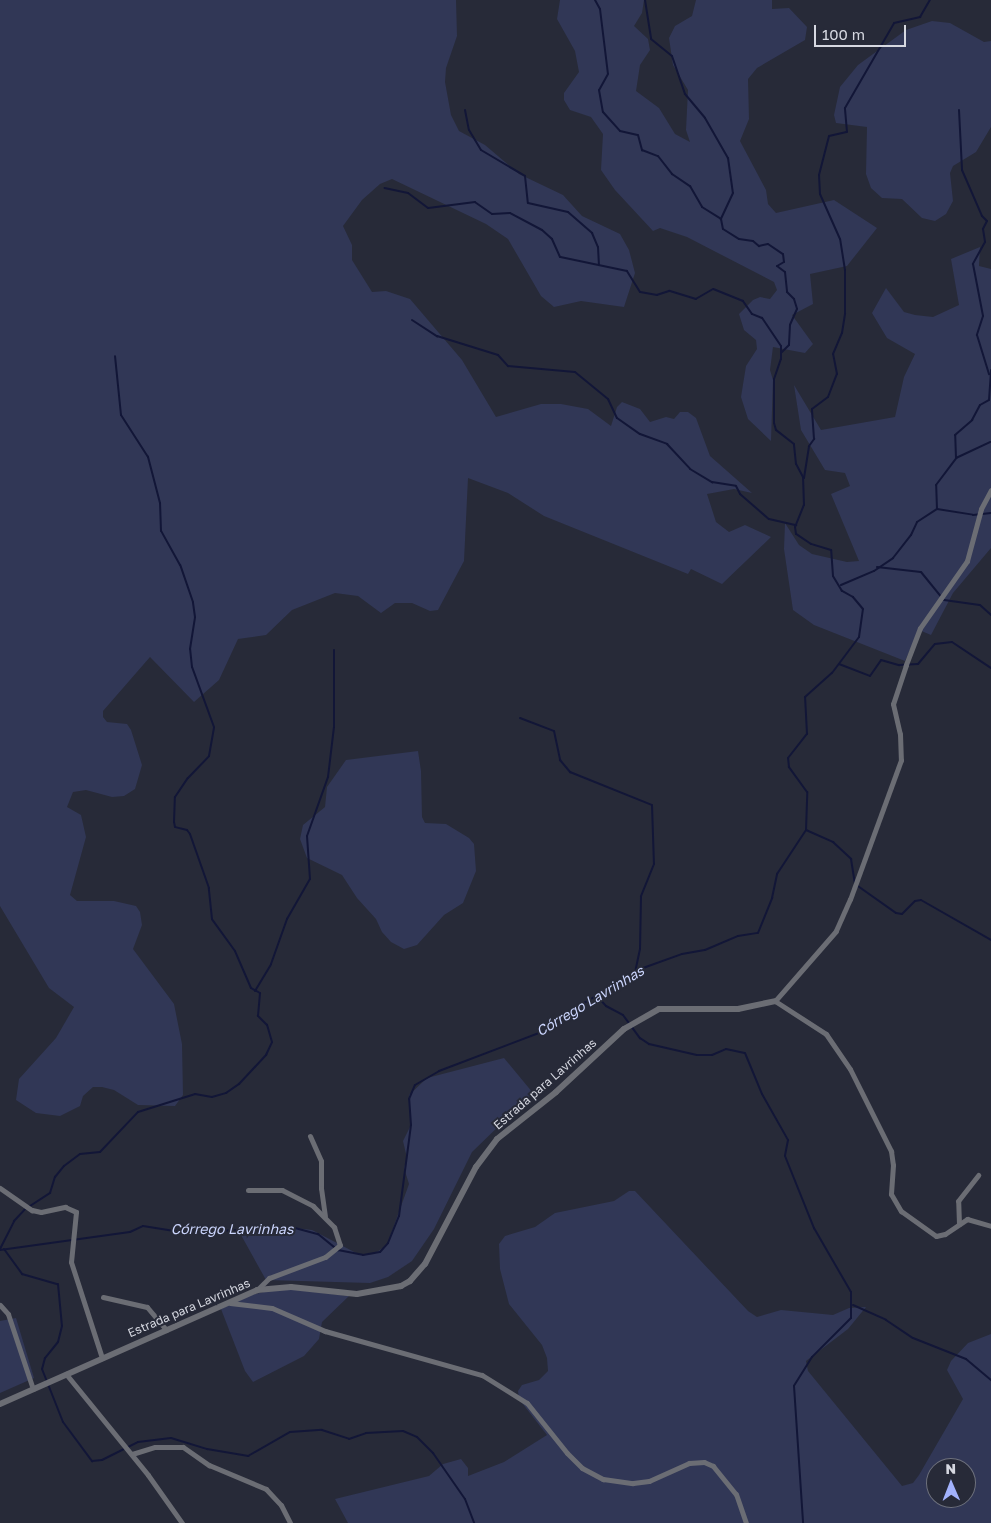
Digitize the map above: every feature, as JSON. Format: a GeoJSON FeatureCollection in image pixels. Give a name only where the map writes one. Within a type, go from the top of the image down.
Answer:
{"type":"FeatureCollection","features":[{"type":"Feature","properties":{"kind":"street"},"geometry":{"type":"LineString","coordinates":[[991,490],[981,509],[967,561],[920,628],[906,664],[893,704],[900,734],[901,760],[850,899],[836,931],[775,1001],[826,1034],[850,1069],[891,1151],[893,1165],[890,1187],[893,1201],[901,1212],[936,1236],[945,1234],[970,1219],[991,1226]]}},
{"type":"Feature","properties":{"kind":"street","name":"Estrada para Lavrinhas"},"geometry":{"type":"LineString","coordinates":[[0,1404],[257,1290],[291,1287],[370,1293],[410,1281],[425,1264],[476,1167],[497,1139],[556,1092],[624,1029],[659,1010],[738,1009],[775,1001]]}},
{"type":"Feature","properties":{"kind":"street"},"geometry":{"type":"LineString","coordinates":[[257,1290],[269,1278],[339,1248],[337,1234],[326,1217],[321,1188],[321,1161],[310,1136]]}},
{"type":"Feature","properties":{"kind":"street"},"geometry":{"type":"LineString","coordinates":[[959,1224],[958,1201],[978,1175]]}},
{"type":"Feature","properties":{"kind":"street"},"geometry":{"type":"LineString","coordinates":[[0,1188],[37,1211],[61,1207],[76,1212],[71,1262],[102,1358]]}},
{"type":"Feature","properties":{"kind":"street"},"geometry":{"type":"LineString","coordinates":[[248,1190],[282,1190],[326,1217]]}},
{"type":"Feature","properties":{"kind":"street"},"geometry":{"type":"LineString","coordinates":[[103,1297],[147,1307],[166,1330]]}},
{"type":"Feature","properties":{"kind":"street"},"geometry":{"type":"LineString","coordinates":[[227,1303],[257,1304],[325,1331],[482,1375],[517,1394],[582,1468],[603,1479],[633,1483],[649,1481],[689,1463],[704,1462],[713,1466],[736,1494],[746,1523]]}},
{"type":"Feature","properties":{"kind":"street"},"geometry":{"type":"LineString","coordinates":[[0,1305],[8,1314],[33,1389]]}},
{"type":"Feature","properties":{"kind":"street"},"geometry":{"type":"LineString","coordinates":[[66,1374],[132,1454],[182,1523]]}},
{"type":"Feature","properties":{"kind":"street"},"geometry":{"type":"LineString","coordinates":[[132,1454],[155,1447],[184,1447],[209,1465],[248,1479],[266,1489],[281,1505],[290,1523]]}},
{"type":"Feature","properties":{"kind":"shaded area"},"geometry":{"type":"Polygon","coordinates":[[[0,0],[456,0],[457,36],[446,68],[445,82],[451,115],[459,131],[485,145],[519,174],[563,195],[582,216],[620,234],[629,250],[635,273],[624,307],[581,301],[554,307],[541,296],[508,239],[486,224],[392,179],[380,184],[362,200],[343,226],[352,245],[352,260],[372,292],[386,291],[410,299],[462,360],[496,417],[541,404],[561,404],[588,409],[611,426],[617,407],[622,402],[640,409],[650,422],[666,417],[674,419],[680,412],[688,412],[696,418],[710,456],[752,493],[734,489],[707,494],[716,522],[729,532],[745,525],[771,537],[722,584],[691,569],[688,574],[544,516],[508,493],[468,478],[464,561],[438,610],[430,611],[412,603],[395,603],[381,613],[358,596],[335,593],[292,610],[266,635],[238,639],[219,680],[194,702],[150,657],[103,711],[103,717],[107,722],[127,724],[131,730],[142,765],[135,789],[124,796],[112,797],[86,790],[73,792],[67,807],[81,815],[86,837],[70,895],[77,901],[114,901],[136,906],[140,912],[142,925],[133,949],[174,1004],[182,1044],[183,1095],[175,1106],[138,1105],[114,1090],[102,1087],[93,1087],[83,1096],[80,1106],[60,1116],[36,1113],[16,1100],[19,1079],[56,1038],[74,1007],[49,988],[0,906],[0,0]]]}},
{"type":"Feature","properties":{"kind":"shaded area"},"geometry":{"type":"Polygon","coordinates":[[[560,0],[644,0],[642,13],[634,26],[648,39],[650,50],[640,65],[636,91],[659,108],[675,134],[690,142],[686,130],[688,90],[673,65],[669,38],[675,26],[692,16],[696,0],[772,0],[772,9],[789,8],[807,27],[805,40],[757,68],[748,79],[749,119],[740,141],[766,190],[768,204],[776,213],[834,200],[877,228],[847,266],[810,274],[813,304],[792,315],[813,344],[805,353],[773,347],[770,370],[773,380],[771,441],[748,419],[741,397],[746,366],[757,349],[756,340],[744,330],[739,314],[753,300],[760,297],[770,299],[777,290],[774,282],[687,237],[660,228],[653,231],[615,190],[601,170],[603,134],[591,117],[570,110],[564,100],[564,93],[579,72],[575,51],[557,19],[560,0]]]}},
{"type":"Feature","properties":{"kind":"shaded area"},"geometry":{"type":"Polygon","coordinates":[[[932,21],[950,23],[984,42],[991,41],[991,127],[976,152],[953,166],[950,173],[953,201],[946,214],[935,221],[922,218],[902,199],[882,198],[871,188],[866,174],[867,127],[836,123],[834,115],[840,87],[858,65],[906,30],[932,21]]]}},
{"type":"Feature","properties":{"kind":"shaded area"},"geometry":{"type":"Polygon","coordinates":[[[980,247],[979,266],[991,269],[991,548],[953,593],[931,635],[919,630],[905,661],[814,625],[793,610],[784,549],[785,523],[799,545],[812,554],[847,562],[859,561],[831,494],[850,486],[845,473],[825,470],[801,430],[794,385],[821,430],[895,417],[904,377],[915,354],[887,338],[872,313],[886,288],[904,312],[915,315],[933,317],[959,305],[951,259],[980,247]]]}},
{"type":"Feature","properties":{"kind":"shaded area"},"geometry":{"type":"Polygon","coordinates":[[[418,751],[421,771],[422,817],[425,823],[446,824],[469,838],[474,844],[476,871],[463,903],[444,915],[417,945],[404,949],[391,942],[382,932],[376,919],[357,898],[342,875],[307,858],[300,839],[303,825],[325,807],[327,787],[346,760],[418,751]]]}},
{"type":"Feature","properties":{"kind":"shaded area"},"geometry":{"type":"Polygon","coordinates":[[[504,1058],[533,1093],[472,1152],[434,1229],[412,1261],[388,1277],[370,1283],[266,1280],[241,1235],[287,1227],[312,1230],[360,1255],[374,1254],[387,1245],[409,1184],[404,1168],[407,1158],[403,1141],[411,1125],[409,1095],[427,1078],[504,1058]]]}},
{"type":"Feature","properties":{"kind":"shaded area"},"geometry":{"type":"Polygon","coordinates":[[[629,1191],[635,1191],[748,1311],[757,1317],[781,1310],[833,1315],[849,1308],[866,1307],[848,1329],[806,1361],[808,1371],[902,1486],[913,1483],[926,1463],[926,1508],[976,1508],[976,1458],[929,1458],[963,1399],[947,1370],[951,1361],[968,1343],[991,1334],[991,1523],[348,1523],[335,1499],[429,1476],[443,1464],[461,1459],[468,1468],[468,1476],[504,1462],[547,1435],[519,1399],[518,1391],[522,1385],[539,1380],[548,1371],[547,1358],[542,1345],[509,1304],[500,1269],[499,1244],[505,1236],[535,1227],[555,1213],[614,1201],[629,1191]]]}},
{"type":"Feature","properties":{"kind":"shaded area"},"geometry":{"type":"Polygon","coordinates":[[[281,1288],[349,1296],[322,1322],[319,1339],[304,1356],[253,1382],[245,1371],[221,1309],[251,1295],[281,1288]]]}},
{"type":"Feature","properties":{"kind":"shaded area"},"geometry":{"type":"Polygon","coordinates":[[[16,1318],[34,1378],[0,1393],[0,1321],[16,1318]]]}},
{"type":"Feature","properties":{"kind":"waterway"},"geometry":{"type":"LineString","coordinates":[[595,0],[600,9],[608,74],[599,90],[603,112],[620,131],[638,135],[642,150],[658,156],[672,174],[690,186],[702,207],[721,219]]}},
{"type":"Feature","properties":{"kind":"waterway"},"geometry":{"type":"LineString","coordinates":[[645,0],[651,39],[672,56],[685,94],[705,118],[728,158],[733,193],[721,219],[723,229],[739,239],[753,241],[759,246],[768,244],[783,254],[784,262],[777,266],[785,272],[787,292],[794,299],[797,309],[790,325],[789,345],[782,352]]}},
{"type":"Feature","properties":{"kind":"waterway"},"geometry":{"type":"LineString","coordinates":[[804,478],[809,446],[814,439],[812,409],[828,397],[837,374],[833,354],[842,333],[845,313],[845,270],[840,239],[820,194],[819,175],[829,136],[847,132],[845,108],[894,23],[920,17],[930,0]]}},
{"type":"Feature","properties":{"kind":"waterway"},"geometry":{"type":"LineString","coordinates":[[465,110],[469,130],[481,150],[525,176],[528,203],[568,212],[592,233],[598,247],[599,265]]}},
{"type":"Feature","properties":{"kind":"waterway"},"geometry":{"type":"LineString","coordinates":[[959,110],[962,170],[982,216],[987,221],[983,229],[985,242],[973,264],[983,316],[977,335],[989,374]]}},
{"type":"Feature","properties":{"kind":"waterway","name":"Córrego Lavrinhas"},"geometry":{"type":"LineString","coordinates":[[0,1250],[130,1232],[143,1226],[181,1232],[295,1228],[318,1234],[338,1250],[363,1255],[380,1252],[388,1243],[399,1216],[411,1125],[409,1099],[415,1085],[439,1071],[547,1030],[584,1003],[643,968],[682,954],[705,950],[738,936],[758,933],[772,898],[777,874],[806,830],[807,792],[789,767],[788,758],[807,734],[805,697],[832,673],[859,637],[863,609],[853,597],[842,591],[833,576],[831,550],[811,544],[796,534],[795,527],[804,505],[803,477],[796,464],[794,444],[776,430],[774,423],[774,379],[781,359],[781,346],[762,318],[752,314],[743,301],[713,289],[696,299],[669,291],[657,295],[640,292],[627,271],[560,257],[552,239],[542,230],[510,213],[492,214],[475,202],[428,208],[408,193],[385,188]]}},
{"type":"Feature","properties":{"kind":"waterway"},"geometry":{"type":"LineString","coordinates":[[412,320],[437,336],[498,355],[508,366],[575,372],[608,399],[617,418],[640,434],[667,444],[690,469],[712,482],[736,486],[740,494],[769,519],[796,525]]}},
{"type":"Feature","properties":{"kind":"waterway"},"geometry":{"type":"LineString","coordinates":[[30,1206],[50,1193],[55,1177],[64,1166],[80,1154],[100,1152],[138,1112],[195,1094],[212,1097],[226,1093],[239,1084],[266,1055],[272,1042],[267,1025],[258,1016],[260,993],[251,988],[235,951],[212,919],[209,888],[190,834],[187,830],[175,827],[175,797],[188,778],[209,756],[214,727],[192,667],[190,649],[195,617],[193,602],[180,565],[161,531],[160,503],[148,457],[121,415],[115,356]]}},
{"type":"Feature","properties":{"kind":"waterway","name":"Córrego Lavrinhas"},"geometry":{"type":"LineString","coordinates":[[937,509],[936,485],[956,458],[955,435],[972,420],[980,405],[989,400],[991,370]]}},
{"type":"Feature","properties":{"kind":"waterway"},"geometry":{"type":"LineString","coordinates":[[956,458],[991,442]]}},
{"type":"Feature","properties":{"kind":"waterway"},"geometry":{"type":"LineString","coordinates":[[937,509],[973,515],[991,513]]}},
{"type":"Feature","properties":{"kind":"waterway","name":"Córrego Lavrinhas"},"geometry":{"type":"LineString","coordinates":[[841,585],[874,571],[893,558],[911,535],[917,522],[937,509]]}},
{"type":"Feature","properties":{"kind":"waterway"},"geometry":{"type":"LineString","coordinates":[[877,567],[921,572],[944,600],[980,605],[991,615]]}},
{"type":"Feature","properties":{"kind":"waterway"},"geometry":{"type":"LineString","coordinates":[[839,664],[870,676],[881,660],[899,665],[918,664],[935,644],[952,642],[991,668]]}},
{"type":"Feature","properties":{"kind":"waterway"},"geometry":{"type":"LineString","coordinates":[[255,991],[271,964],[287,919],[310,879],[307,836],[328,777],[334,727],[334,650]]}},
{"type":"Feature","properties":{"kind":"waterway"},"geometry":{"type":"LineString","coordinates":[[520,718],[554,731],[560,760],[570,772],[652,805],[654,864],[641,897],[640,949],[635,972]]}},
{"type":"Feature","properties":{"kind":"waterway"},"geometry":{"type":"LineString","coordinates":[[806,830],[833,842],[851,859],[855,884],[896,913],[902,914],[915,901],[921,900],[991,940]]}},
{"type":"Feature","properties":{"kind":"waterway"},"geometry":{"type":"LineString","coordinates":[[597,996],[606,1006],[623,1015],[640,1038],[649,1044],[697,1055],[712,1055],[726,1049],[745,1053],[762,1094],[788,1140],[785,1156],[814,1228],[851,1292],[851,1318],[812,1357],[794,1386],[803,1523]]}},
{"type":"Feature","properties":{"kind":"waterway"},"geometry":{"type":"LineString","coordinates":[[0,1249],[14,1221],[26,1208]]}},
{"type":"Feature","properties":{"kind":"waterway"},"geometry":{"type":"LineString","coordinates":[[4,1249],[22,1274],[58,1284],[62,1326],[58,1342],[45,1358],[42,1369],[63,1422],[92,1461],[102,1460],[138,1442],[171,1438],[207,1449],[248,1456],[290,1432],[322,1430],[349,1439],[366,1433],[403,1431],[417,1437],[433,1453],[465,1499],[474,1523]]}},
{"type":"Feature","properties":{"kind":"waterway"},"geometry":{"type":"LineString","coordinates":[[853,1305],[886,1320],[913,1338],[966,1359],[991,1380]]}}]}
